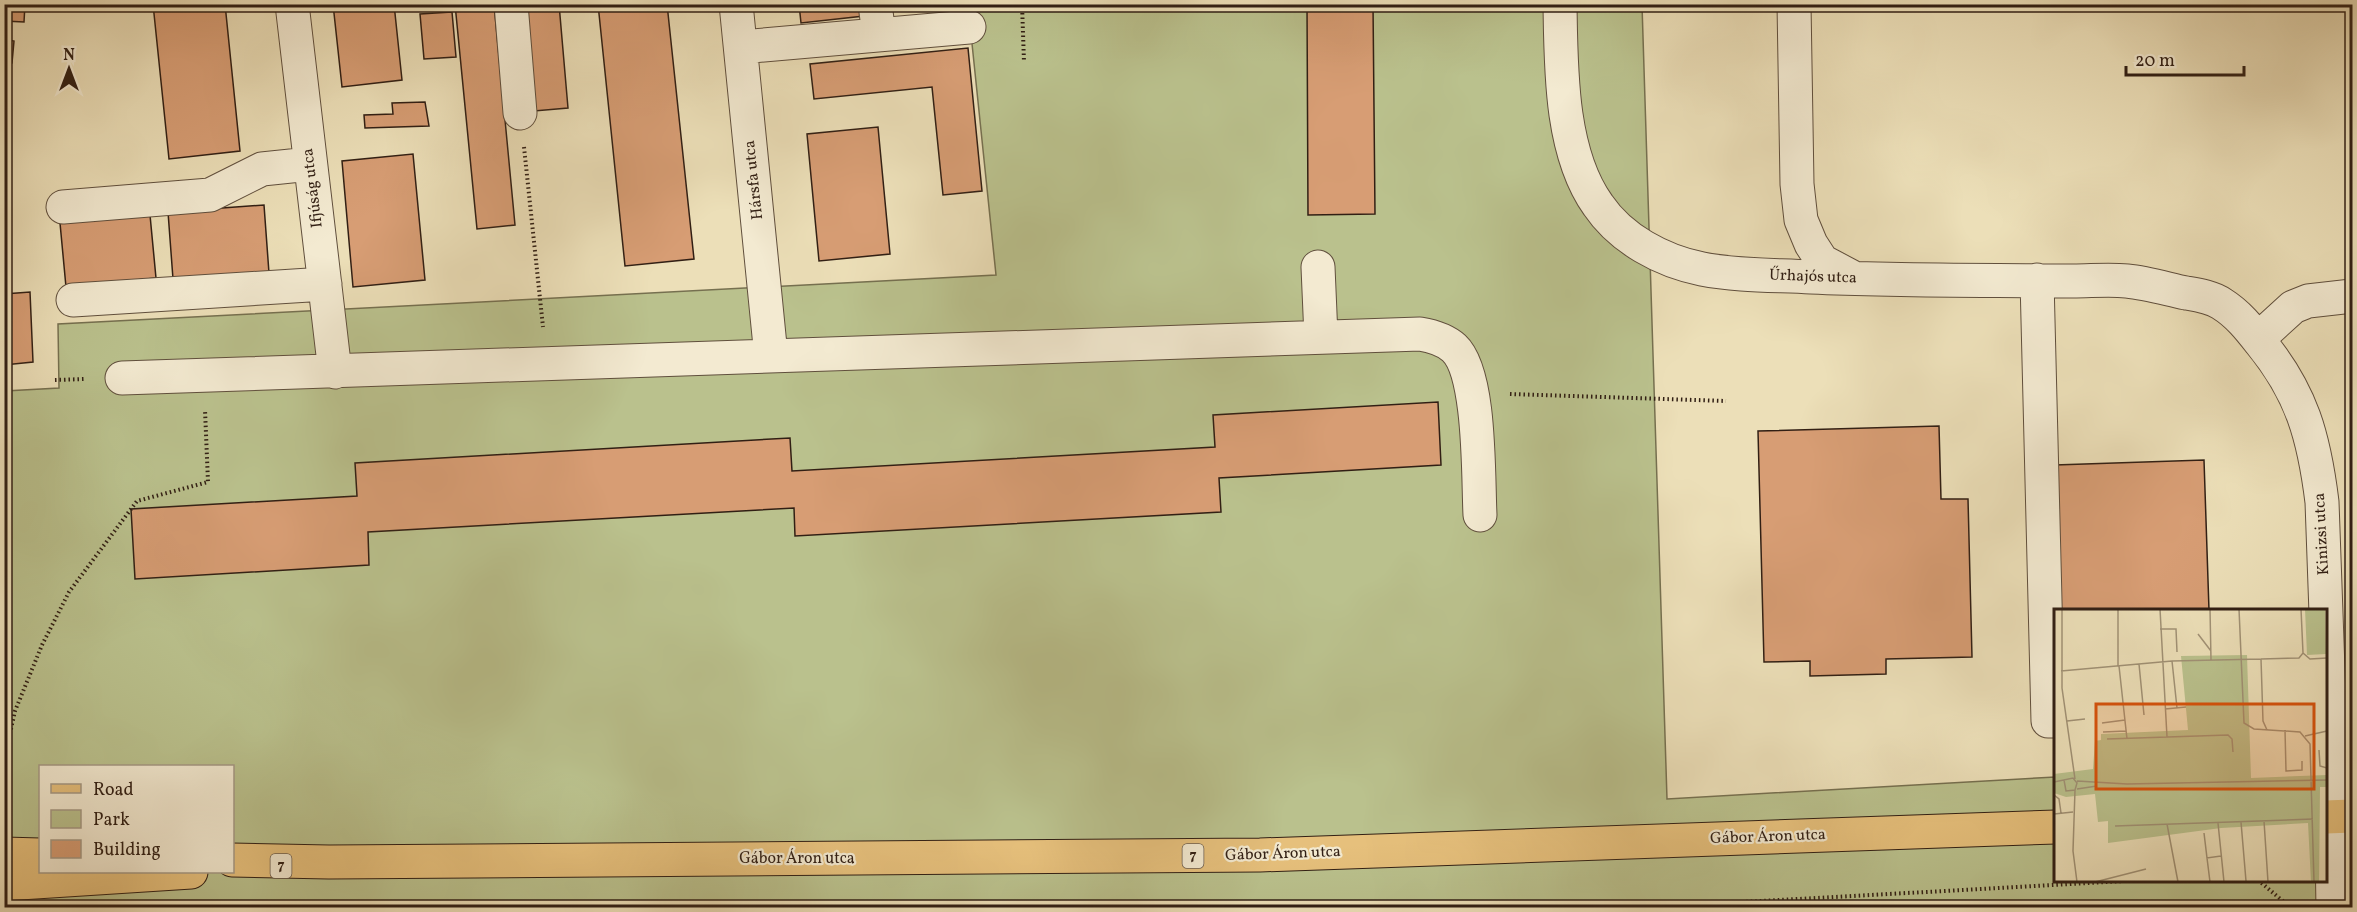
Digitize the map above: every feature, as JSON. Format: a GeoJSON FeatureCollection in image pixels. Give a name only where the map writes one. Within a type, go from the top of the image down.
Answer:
{"type":"FeatureCollection","features":[{"type":"Feature","properties":{"kind":"main road","name":"Gábor Áron utca"},"geometry":{"type":"LineString","coordinates":[[234,860],[330,862],[1260,855],[2054,827]]}},
{"type":"Feature","properties":{"kind":"main road"},"geometry":{"type":"LineString","coordinates":[[4,854],[39,855]]}},
{"type":"Feature","properties":{"kind":"main road","name":"Gábor Áron utca"},"geometry":{"type":"LineString","coordinates":[[234,869],[330,862]]}},
{"type":"Feature","properties":{"kind":"main road"},"geometry":{"type":"LineString","coordinates":[[4,884],[175,873]]}},
{"type":"Feature","properties":{"kind":"street","name":"Ifjúság utca"},"geometry":{"type":"LineString","coordinates":[[292,4],[335,372]]}},
{"type":"Feature","properties":{"kind":"street"},"geometry":{"type":"LineString","coordinates":[[511,4],[520,113]]}},
{"type":"Feature","properties":{"kind":"street","name":"Hársfa utca"},"geometry":{"type":"LineString","coordinates":[[736,4],[771,356]]}},
{"type":"Feature","properties":{"kind":"street","name":"Űrhajós utca"},"geometry":{"type":"LineString","coordinates":[[1560,4],[1561,60],[1572,143],[1584,178],[1596,204],[1617,229],[1668,258],[1701,269],[1741,274],[1856,279],[2127,281],[2220,302],[2252,332]]}},
{"type":"Feature","properties":{"kind":"street"},"geometry":{"type":"LineString","coordinates":[[1794,4],[1797,184],[1801,220],[1811,244],[1822,261],[1856,279]]}},
{"type":"Feature","properties":{"kind":"street"},"geometry":{"type":"LineString","coordinates":[[741,47],[877,20],[969,27]]}},
{"type":"Feature","properties":{"kind":"street"},"geometry":{"type":"LineString","coordinates":[[63,207],[210,195],[262,169],[310,164]]}},
{"type":"Feature","properties":{"kind":"street"},"geometry":{"type":"LineString","coordinates":[[1318,267],[1321,338]]}},
{"type":"Feature","properties":{"kind":"street"},"geometry":{"type":"LineString","coordinates":[[2037,280],[2048,721],[2054,720]]}},
{"type":"Feature","properties":{"kind":"street"},"geometry":{"type":"LineString","coordinates":[[73,300],[324,284]]}},
{"type":"Feature","properties":{"kind":"street"},"geometry":{"type":"LineString","coordinates":[[2252,332],[2293,307],[2308,301],[2352,296]]}},
{"type":"Feature","properties":{"kind":"street","name":"Kinizsi utca"},"geometry":{"type":"LineString","coordinates":[[2252,332],[2280,366],[2303,411],[2319,474],[2337,817],[2333,908]]}},
{"type":"Feature","properties":{"kind":"street"},"geometry":{"type":"LineString","coordinates":[[122,378],[1420,333],[1437,338],[1453,347],[1460,355],[1467,371],[1473,393],[1480,515]]}},
{"type":"Feature","properties":{"kind":"path"},"geometry":{"type":"LineString","coordinates":[[1022,4],[1024,62]]}},
{"type":"Feature","properties":{"kind":"path"},"geometry":{"type":"LineString","coordinates":[[520,113],[547,364]]}},
{"type":"Feature","properties":{"kind":"path"},"geometry":{"type":"LineString","coordinates":[[4,760],[15,711],[28,678],[69,592],[82,574],[137,501],[208,482],[203,375]]}},
{"type":"Feature","properties":{"kind":"path"},"geometry":{"type":"LineString","coordinates":[[1473,393],[1726,401]]}},
{"type":"Feature","properties":{"kind":"path"},"geometry":{"type":"LineString","coordinates":[[1634,908],[2108,882]]}},
{"type":"Feature","properties":{"kind":"path"},"geometry":{"type":"LineString","coordinates":[[2260,882],[2291,908]]}},
{"type":"Feature","properties":{"kind":"green space"},"geometry":{"type":"Polygon","coordinates":[[[968,5],[1642,5],[1667,799],[2054,777],[2054,882],[2327,882],[2327,770],[2352,769],[2352,907],[5,908],[5,391],[59,388],[58,324],[996,275],[968,5]]]}},
{"type":"Feature","properties":{"kind":"building"},"geometry":{"type":"Polygon","coordinates":[[[4,4],[25,4],[24,22],[4,21],[4,4]]]}},
{"type":"Feature","properties":{"kind":"building"},"geometry":{"type":"Polygon","coordinates":[[[153,4],[225,4],[240,151],[169,159],[153,4]]]}},
{"type":"Feature","properties":{"kind":"building"},"geometry":{"type":"Polygon","coordinates":[[[333,4],[394,4],[402,80],[342,87],[333,4]]]}},
{"type":"Feature","properties":{"kind":"building"},"geometry":{"type":"Polygon","coordinates":[[[455,4],[494,4],[515,225],[477,229],[455,4]]]}},
{"type":"Feature","properties":{"kind":"building"},"geometry":{"type":"Polygon","coordinates":[[[525,4],[559,4],[568,108],[534,111],[525,4]]]}},
{"type":"Feature","properties":{"kind":"building"},"geometry":{"type":"Polygon","coordinates":[[[598,4],[667,4],[694,259],[625,266],[598,4]]]}},
{"type":"Feature","properties":{"kind":"building"},"geometry":{"type":"Polygon","coordinates":[[[799,4],[863,4],[864,16],[801,23],[799,4]]]}},
{"type":"Feature","properties":{"kind":"building"},"geometry":{"type":"Polygon","coordinates":[[[1307,4],[1373,4],[1375,214],[1308,215],[1307,4]]]}},
{"type":"Feature","properties":{"kind":"building"},"geometry":{"type":"Polygon","coordinates":[[[452,12],[456,57],[424,59],[420,14],[452,12]]]}},
{"type":"Feature","properties":{"kind":"building"},"geometry":{"type":"Polygon","coordinates":[[[4,39],[14,41],[12,63],[4,62],[4,39]]]}},
{"type":"Feature","properties":{"kind":"building"},"geometry":{"type":"Polygon","coordinates":[[[968,48],[982,191],[943,195],[932,87],[814,99],[810,64],[968,48]]]}},
{"type":"Feature","properties":{"kind":"building"},"geometry":{"type":"Polygon","coordinates":[[[425,102],[429,126],[365,128],[364,115],[393,114],[392,103],[425,102]]]}},
{"type":"Feature","properties":{"kind":"building"},"geometry":{"type":"Polygon","coordinates":[[[878,127],[890,254],[819,261],[807,134],[878,127]]]}},
{"type":"Feature","properties":{"kind":"building"},"geometry":{"type":"Polygon","coordinates":[[[413,154],[425,280],[353,287],[342,161],[413,154]]]}},
{"type":"Feature","properties":{"kind":"building"},"geometry":{"type":"Polygon","coordinates":[[[264,205],[269,273],[173,279],[168,212],[264,205]]]}},
{"type":"Feature","properties":{"kind":"building"},"geometry":{"type":"Polygon","coordinates":[[[150,215],[156,278],[66,287],[60,223],[150,215]]]}},
{"type":"Feature","properties":{"kind":"building"},"geometry":{"type":"Polygon","coordinates":[[[30,292],[33,362],[4,365],[4,294],[30,292]]]}},
{"type":"Feature","properties":{"kind":"building"},"geometry":{"type":"Polygon","coordinates":[[[1438,402],[1441,465],[1219,478],[1221,512],[795,536],[794,508],[368,532],[369,565],[135,579],[131,509],[357,496],[355,463],[790,438],[792,471],[1215,447],[1213,415],[1438,402]]]}},
{"type":"Feature","properties":{"kind":"building"},"geometry":{"type":"Polygon","coordinates":[[[1939,426],[1941,499],[1968,499],[1972,657],[1886,659],[1886,674],[1810,676],[1810,661],[1764,662],[1758,431],[1939,426]]]}},
{"type":"Feature","properties":{"kind":"building"},"geometry":{"type":"Polygon","coordinates":[[[2204,460],[2209,609],[2060,609],[2055,465],[2204,460]]]}}]}
